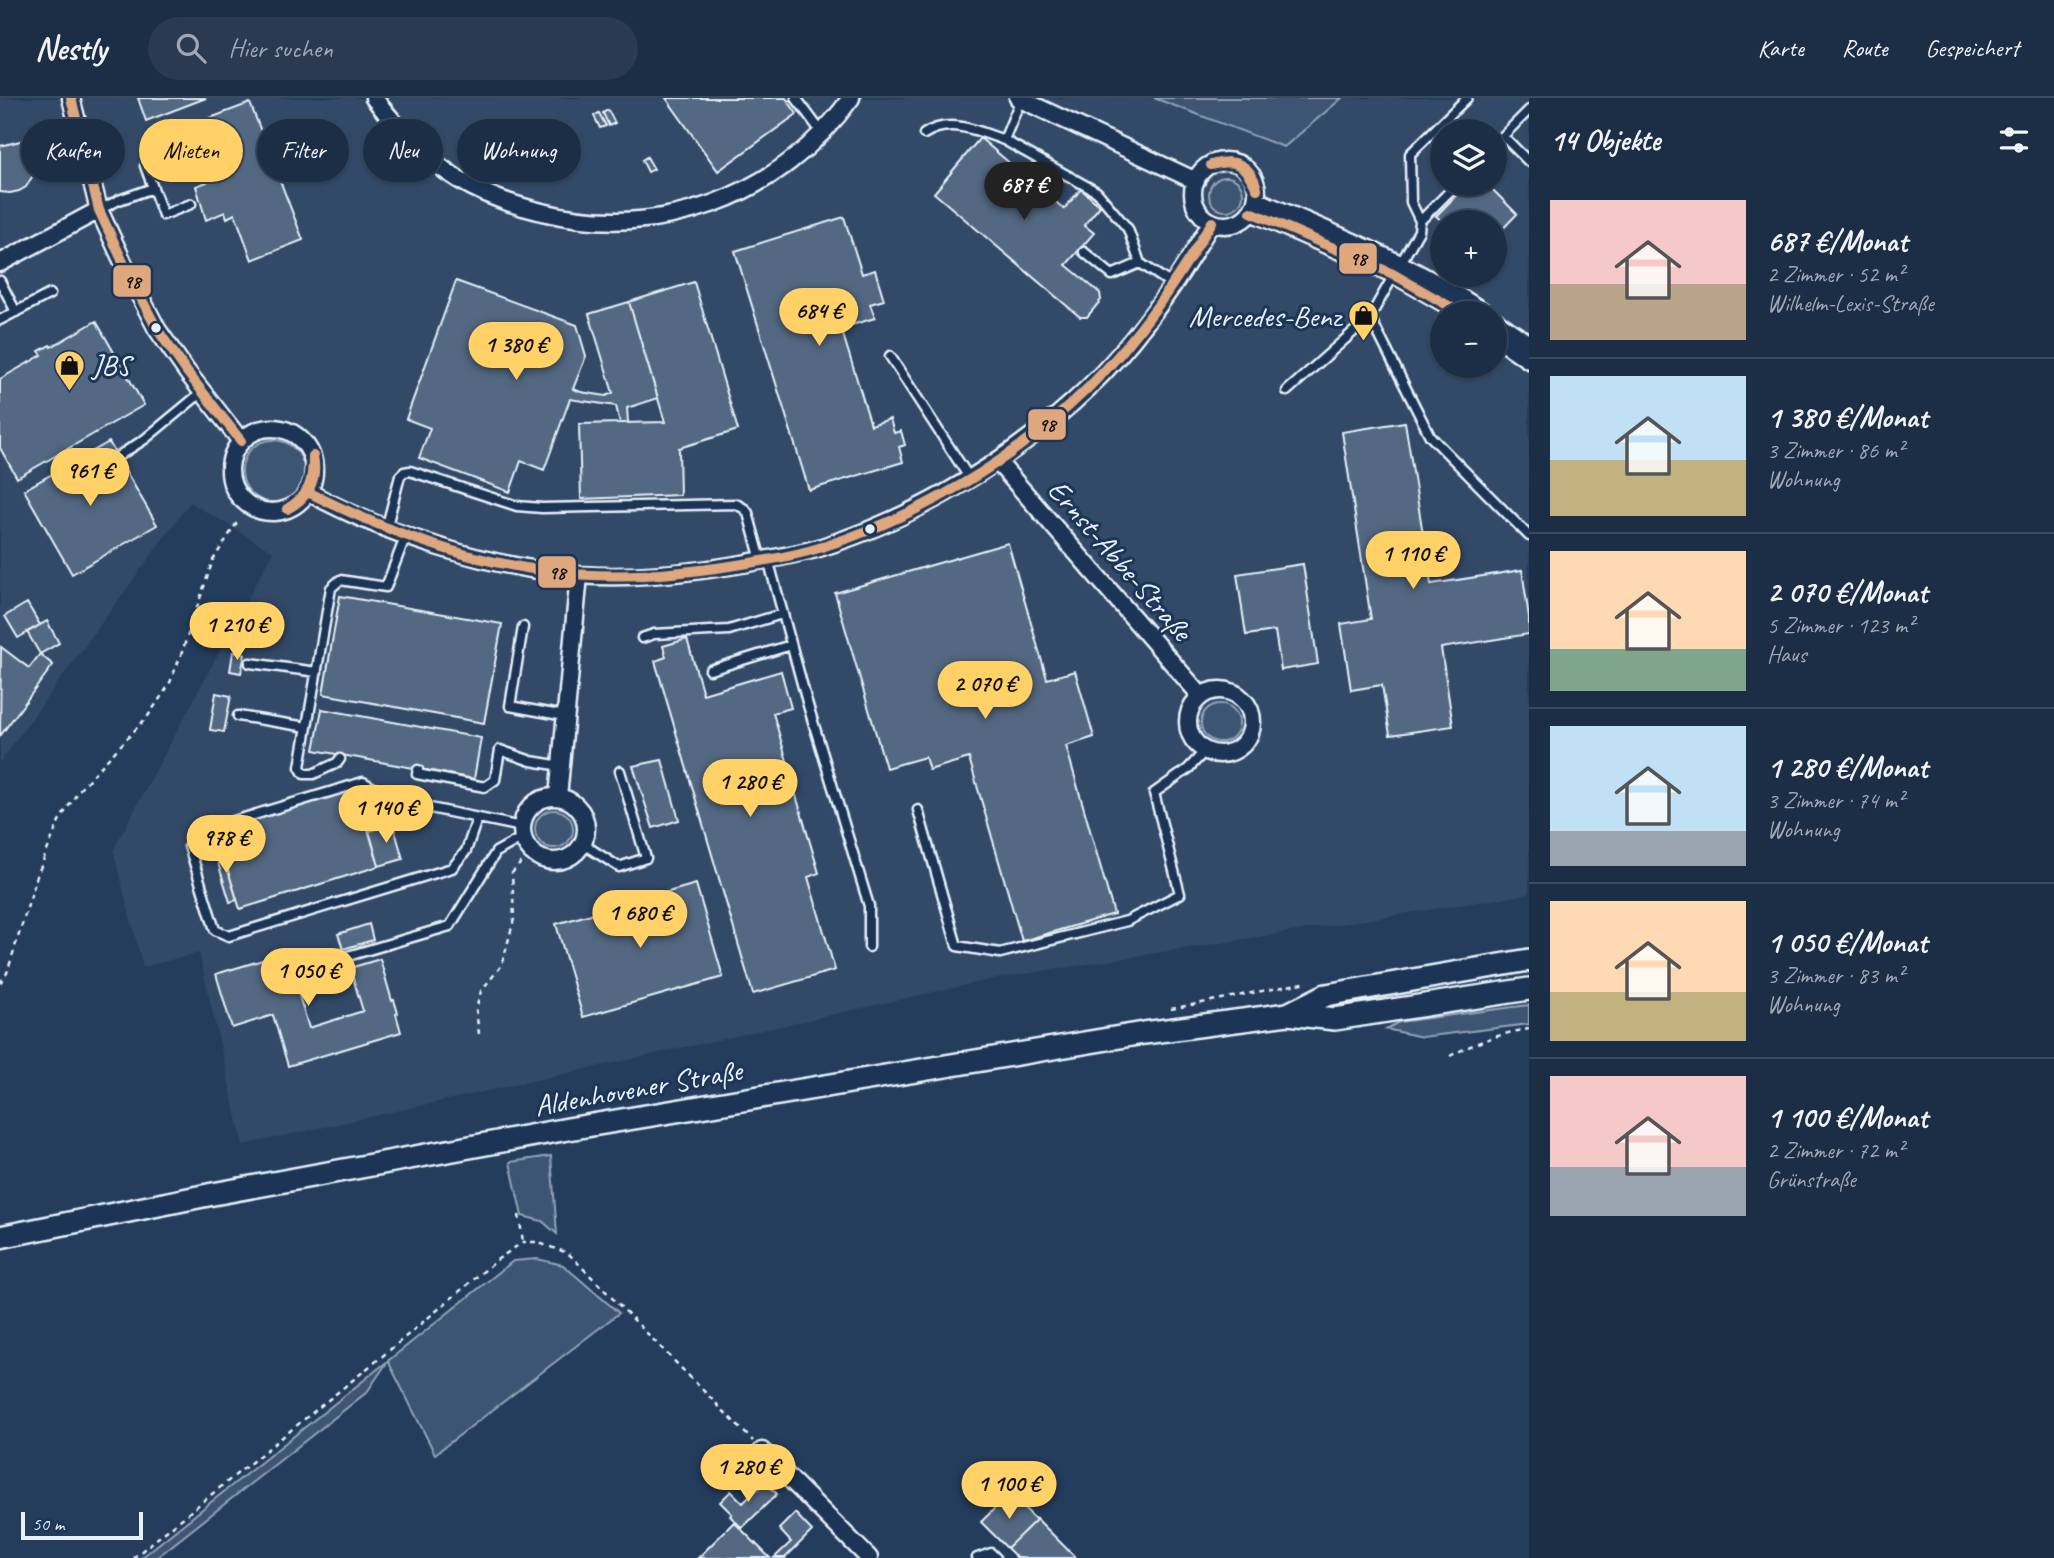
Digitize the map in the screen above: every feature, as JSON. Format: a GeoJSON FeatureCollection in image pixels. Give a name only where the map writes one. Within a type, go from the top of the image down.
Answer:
{"type":"FeatureCollection","features":[{"type":"Feature","properties":{"kind":"main road","name":"Aldenhovener Straße"},"geometry":{"type":"LineString","coordinates":[[1288,1014],[1326,995],[1529,960]]}},
{"type":"Feature","properties":{"kind":"main road","name":"Aldenhovener Straße"},"geometry":{"type":"LineString","coordinates":[[0,1237],[213,1194],[568,1129],[1144,1033],[1288,1014],[1335,1019],[1529,989]]}},
{"type":"Feature","properties":{"kind":"street"},"geometry":{"type":"LineString","coordinates":[[71,98],[99,210],[128,273],[157,329],[241,441]]}},
{"type":"Feature","properties":{"kind":"street"},"geometry":{"type":"LineString","coordinates":[[374,98],[400,130],[457,179],[508,204],[562,217],[614,222],[663,217],[712,205],[762,181],[801,153],[835,121],[851,98]]}},
{"type":"Feature","properties":{"kind":"street"},"geometry":{"type":"LineString","coordinates":[[1020,99],[1196,181]]}},
{"type":"Feature","properties":{"kind":"street"},"geometry":{"type":"LineString","coordinates":[[1219,161],[1240,164],[1254,179],[1257,189],[1254,206],[1236,223],[1228,225],[1212,222],[1197,208],[1194,199],[1196,181],[1209,165],[1219,161]]}},
{"type":"Feature","properties":{"kind":"street"},"geometry":{"type":"LineString","coordinates":[[1254,206],[1450,290],[1467,301]]}},
{"type":"Feature","properties":{"kind":"street"},"geometry":{"type":"LineString","coordinates":[[0,263],[99,210]]}},
{"type":"Feature","properties":{"kind":"street"},"geometry":{"type":"LineString","coordinates":[[309,492],[342,510],[386,528],[477,557],[579,575],[643,575],[700,571],[819,548],[900,516],[970,479],[1059,414],[1132,340],[1173,285],[1212,222]]}},
{"type":"Feature","properties":{"kind":"street"},"geometry":{"type":"LineString","coordinates":[[1397,268],[1444,301]]}},
{"type":"Feature","properties":{"kind":"street"},"geometry":{"type":"LineString","coordinates":[[1507,329],[1529,344]]}},
{"type":"Feature","properties":{"kind":"street"},"geometry":{"type":"LineString","coordinates":[[1507,345],[1529,360]]}},
{"type":"Feature","properties":{"kind":"street"},"geometry":{"type":"LineString","coordinates":[[276,427],[299,436],[313,456],[315,468],[309,492],[289,509],[276,512],[251,507],[234,488],[230,475],[230,462],[235,450],[252,432],[264,428],[276,427]]}},
{"type":"Feature","properties":{"kind":"street","name":"Ernst-Abbe-Straße"},"geometry":{"type":"LineString","coordinates":[[997,461],[1201,696]]}},
{"type":"Feature","properties":{"kind":"street"},"geometry":{"type":"LineString","coordinates":[[558,797],[579,575]]}},
{"type":"Feature","properties":{"kind":"street"},"geometry":{"type":"LineString","coordinates":[[1211,691],[1232,692],[1241,697],[1248,705],[1253,726],[1244,745],[1226,755],[1205,751],[1190,735],[1189,713],[1194,704],[1201,696],[1211,691]]}},
{"type":"Feature","properties":{"kind":"street"},"geometry":{"type":"LineString","coordinates":[[558,797],[568,800],[583,814],[586,834],[583,844],[569,858],[549,861],[539,858],[525,839],[524,817],[538,801],[558,797]]}},
{"type":"Feature","properties":{"kind":"street"},"geometry":{"type":"LineString","coordinates":[[762,1451],[869,1558]]}},
{"type":"Feature","properties":{"kind":"lane"},"geometry":{"type":"LineString","coordinates":[[796,98],[822,133]]}},
{"type":"Feature","properties":{"kind":"lane"},"geometry":{"type":"LineString","coordinates":[[1287,391],[1370,317],[1419,231],[1420,221],[1411,202],[1410,154],[1467,98]]}},
{"type":"Feature","properties":{"kind":"lane"},"geometry":{"type":"LineString","coordinates":[[1004,141],[1020,99]]}},
{"type":"Feature","properties":{"kind":"lane"},"geometry":{"type":"LineString","coordinates":[[1507,132],[1529,110]]}},
{"type":"Feature","properties":{"kind":"lane"},"geometry":{"type":"LineString","coordinates":[[924,134],[933,128],[965,126],[1004,141],[1097,192],[1128,229],[1140,263],[1173,285]]}},
{"type":"Feature","properties":{"kind":"lane"},"geometry":{"type":"LineString","coordinates":[[1507,140],[1529,162]]}},
{"type":"Feature","properties":{"kind":"lane"},"geometry":{"type":"LineString","coordinates":[[151,182],[163,215],[191,204]]}},
{"type":"Feature","properties":{"kind":"lane"},"geometry":{"type":"LineString","coordinates":[[99,210],[153,188]]}},
{"type":"Feature","properties":{"kind":"lane"},"geometry":{"type":"LineString","coordinates":[[1420,221],[1445,196]]}},
{"type":"Feature","properties":{"kind":"lane"},"geometry":{"type":"LineString","coordinates":[[1084,252],[1112,275],[1140,263]]}},
{"type":"Feature","properties":{"kind":"lane"},"geometry":{"type":"LineString","coordinates":[[0,281],[16,312]]}},
{"type":"Feature","properties":{"kind":"lane"},"geometry":{"type":"LineString","coordinates":[[0,320],[50,294]]}},
{"type":"Feature","properties":{"kind":"lane"},"geometry":{"type":"LineString","coordinates":[[1370,317],[1430,436],[1529,536]]}},
{"type":"Feature","properties":{"kind":"lane"},"geometry":{"type":"LineString","coordinates":[[890,356],[970,479]]}},
{"type":"Feature","properties":{"kind":"lane"},"geometry":{"type":"LineString","coordinates":[[120,455],[145,439],[202,392]]}},
{"type":"Feature","properties":{"kind":"lane"},"geometry":{"type":"LineString","coordinates":[[386,528],[400,476],[410,471],[517,506],[541,508],[736,504],[746,509],[782,614],[869,906],[869,947]]}},
{"type":"Feature","properties":{"kind":"lane"},"geometry":{"type":"LineString","coordinates":[[340,759],[313,774],[304,774],[300,767],[331,589],[340,580],[386,587],[406,535]]}},
{"type":"Feature","properties":{"kind":"lane"},"geometry":{"type":"LineString","coordinates":[[642,638],[654,634],[729,630],[782,614]]}},
{"type":"Feature","properties":{"kind":"lane"},"geometry":{"type":"LineString","coordinates":[[523,628],[510,706],[565,716]]}},
{"type":"Feature","properties":{"kind":"lane"},"geometry":{"type":"LineString","coordinates":[[709,670],[791,645]]}},
{"type":"Feature","properties":{"kind":"lane"},"geometry":{"type":"LineString","coordinates":[[250,663],[317,672]]}},
{"type":"Feature","properties":{"kind":"lane"},"geometry":{"type":"LineString","coordinates":[[238,716],[307,727]]}},
{"type":"Feature","properties":{"kind":"lane"},"geometry":{"type":"LineString","coordinates":[[418,770],[417,774],[485,787],[495,780],[500,750],[531,761],[561,766]]}},
{"type":"Feature","properties":{"kind":"lane"},"geometry":{"type":"LineString","coordinates":[[918,810],[957,946],[1000,953],[1127,921],[1180,894],[1154,793],[1188,769],[1205,751]]}},
{"type":"Feature","properties":{"kind":"lane"},"geometry":{"type":"LineString","coordinates":[[583,844],[619,867],[646,858],[620,771]]}},
{"type":"Feature","properties":{"kind":"lane"},"geometry":{"type":"LineString","coordinates":[[477,819],[466,851],[452,868],[229,936],[215,930],[189,846],[197,832],[363,782],[396,801],[477,819],[525,839]]}},
{"type":"Feature","properties":{"kind":"lane"},"geometry":{"type":"LineString","coordinates":[[307,968],[450,926],[496,852],[525,839]]}},
{"type":"Feature","properties":{"kind":"lane"},"geometry":{"type":"LineString","coordinates":[[977,1558],[991,1553],[996,1558]]}},
{"type":"Feature","properties":{"kind":"path"},"geometry":{"type":"LineString","coordinates":[[0,983],[7,973],[37,876],[59,821],[80,789],[148,716],[169,685],[213,560],[238,521]]}},
{"type":"Feature","properties":{"kind":"path"},"geometry":{"type":"LineString","coordinates":[[479,1034],[476,1009],[481,991],[502,965],[514,919],[512,873],[525,839]]}},
{"type":"Feature","properties":{"kind":"path"},"geometry":{"type":"LineString","coordinates":[[1450,1056],[1481,1040],[1529,1029]]}},
{"type":"Feature","properties":{"kind":"path"},"geometry":{"type":"LineString","coordinates":[[519,1215],[523,1242]]}},
{"type":"Feature","properties":{"kind":"path"},"geometry":{"type":"LineString","coordinates":[[133,1558],[498,1259],[523,1242],[536,1242],[568,1253],[762,1451]]}},
{"type":"Feature","properties":{"kind":"shaded area"},"geometry":{"type":"Polygon","coordinates":[[[0,98],[1154,98],[1284,147],[1342,98],[1529,98],[1529,894],[993,979],[243,1145],[199,953],[143,967],[113,850],[273,552],[190,502],[0,762],[0,98]]]}},
{"type":"Feature","properties":{"kind":"shaded area"},"geometry":{"type":"Polygon","coordinates":[[[1154,98],[1342,98],[1284,147],[1154,98]]]}},
{"type":"Feature","properties":{"kind":"shaded area"},"geometry":{"type":"Polygon","coordinates":[[[1226,177],[1238,182],[1243,194],[1238,206],[1226,211],[1214,206],[1209,194],[1214,182],[1226,177]]]}},
{"type":"Feature","properties":{"kind":"shaded area"},"geometry":{"type":"Polygon","coordinates":[[[267,440],[279,440],[295,449],[302,459],[302,483],[295,493],[279,502],[267,502],[256,497],[247,488],[242,477],[242,465],[247,454],[256,445],[267,440]]]}},
{"type":"Feature","properties":{"kind":"shaded area"},"geometry":{"type":"Polygon","coordinates":[[[1220,704],[1233,710],[1239,723],[1233,736],[1220,742],[1207,736],[1201,723],[1207,710],[1220,704]]]}},
{"type":"Feature","properties":{"kind":"shaded area"},"geometry":{"type":"Polygon","coordinates":[[[554,810],[567,816],[573,829],[567,842],[554,848],[541,842],[535,829],[541,816],[554,810]]]}},
{"type":"Feature","properties":{"kind":"shaded area"},"geometry":{"type":"Polygon","coordinates":[[[1529,1005],[1529,1024],[1422,1037],[1386,1029],[1399,1022],[1529,1005]]]}},
{"type":"Feature","properties":{"kind":"shaded area"},"geometry":{"type":"Polygon","coordinates":[[[551,1156],[557,1234],[542,1221],[522,1216],[510,1162],[551,1156]]]}},
{"type":"Feature","properties":{"kind":"shaded area"},"geometry":{"type":"Polygon","coordinates":[[[537,1259],[563,1265],[619,1313],[435,1454],[388,1361],[367,1392],[156,1558],[141,1558],[513,1261],[537,1259]]]}},
{"type":"Feature","properties":{"kind":"building"},"geometry":{"type":"Polygon","coordinates":[[[138,98],[206,98],[151,119],[145,119],[138,98]]]}},
{"type":"Feature","properties":{"kind":"building"},"geometry":{"type":"Polygon","coordinates":[[[666,98],[786,98],[797,114],[718,171],[666,98]]]}},
{"type":"Feature","properties":{"kind":"building"},"geometry":{"type":"Polygon","coordinates":[[[250,103],[257,121],[257,182],[281,182],[303,240],[252,260],[235,214],[227,218],[225,212],[206,220],[196,186],[207,182],[243,182],[243,119],[207,119],[250,103]]]}},
{"type":"Feature","properties":{"kind":"building"},"geometry":{"type":"Polygon","coordinates":[[[608,110],[615,123],[609,126],[603,113],[608,110]]]}},
{"type":"Feature","properties":{"kind":"building"},"geometry":{"type":"Polygon","coordinates":[[[599,113],[606,126],[600,128],[594,116],[599,113]]]}},
{"type":"Feature","properties":{"kind":"building"},"geometry":{"type":"Polygon","coordinates":[[[980,138],[1064,209],[1081,189],[1100,206],[1084,225],[1094,233],[1066,265],[1100,293],[1101,300],[1087,317],[1080,317],[934,193],[980,138]]]}},
{"type":"Feature","properties":{"kind":"building"},"geometry":{"type":"Polygon","coordinates":[[[21,141],[21,182],[29,182],[19,191],[0,192],[0,146],[21,141]]]}},
{"type":"Feature","properties":{"kind":"building"},"geometry":{"type":"Polygon","coordinates":[[[647,157],[654,169],[648,172],[642,160],[647,157]]]}},
{"type":"Feature","properties":{"kind":"building"},"geometry":{"type":"Polygon","coordinates":[[[1455,196],[1499,196],[1517,214],[1507,224],[1507,210],[1442,210],[1455,196]]]}},
{"type":"Feature","properties":{"kind":"building"},"geometry":{"type":"Polygon","coordinates":[[[844,217],[862,274],[875,270],[884,300],[870,304],[875,318],[841,328],[871,425],[890,419],[894,433],[901,431],[905,445],[899,447],[903,462],[809,490],[735,251],[844,217]]]}},
{"type":"Feature","properties":{"kind":"building"},"geometry":{"type":"Polygon","coordinates":[[[456,281],[577,325],[586,356],[573,389],[606,396],[613,393],[589,314],[629,302],[658,398],[627,408],[628,423],[620,423],[616,406],[570,399],[544,470],[521,461],[510,492],[419,458],[430,428],[406,419],[456,281]]]}},
{"type":"Feature","properties":{"kind":"building"},"geometry":{"type":"Polygon","coordinates":[[[694,282],[738,430],[679,448],[680,495],[581,499],[579,424],[665,422],[629,302],[694,282]]]}},
{"type":"Feature","properties":{"kind":"building","name":"JBS"},"geometry":{"type":"Polygon","coordinates":[[[96,321],[144,405],[17,478],[0,448],[0,379],[42,355],[39,351],[96,321]]]}},
{"type":"Feature","properties":{"kind":"building"},"geometry":{"type":"Polygon","coordinates":[[[1405,422],[1431,584],[1522,570],[1529,634],[1441,648],[1453,726],[1390,735],[1382,685],[1351,690],[1341,624],[1371,619],[1342,432],[1405,422]]]}},
{"type":"Feature","properties":{"kind":"building"},"geometry":{"type":"Polygon","coordinates":[[[109,442],[157,525],[72,574],[24,490],[109,442]]]}},
{"type":"Feature","properties":{"kind":"building"},"geometry":{"type":"Polygon","coordinates":[[[1008,543],[1047,679],[1075,671],[1094,737],[1066,746],[1114,914],[1022,941],[969,758],[929,770],[925,757],[886,768],[835,593],[1008,543]]]}},
{"type":"Feature","properties":{"kind":"building"},"geometry":{"type":"Polygon","coordinates":[[[1303,564],[1318,664],[1281,670],[1275,631],[1246,635],[1237,574],[1303,564]]]}},
{"type":"Feature","properties":{"kind":"building"},"geometry":{"type":"Polygon","coordinates":[[[340,596],[502,624],[484,723],[323,694],[340,596]]]}},
{"type":"Feature","properties":{"kind":"building"},"geometry":{"type":"Polygon","coordinates":[[[27,603],[40,625],[18,638],[5,616],[27,603]]]}},
{"type":"Feature","properties":{"kind":"building"},"geometry":{"type":"Polygon","coordinates":[[[47,621],[59,643],[40,654],[27,632],[47,621]]]}},
{"type":"Feature","properties":{"kind":"building"},"geometry":{"type":"Polygon","coordinates":[[[687,639],[703,694],[781,671],[791,708],[773,713],[789,768],[765,775],[769,789],[792,782],[819,873],[808,877],[835,970],[753,994],[655,661],[666,657],[663,646],[687,639]]]}},
{"type":"Feature","properties":{"kind":"building"},"geometry":{"type":"Polygon","coordinates":[[[1,647],[29,668],[40,654],[53,665],[0,736],[1,647]]]}},
{"type":"Feature","properties":{"kind":"building"},"geometry":{"type":"Polygon","coordinates":[[[233,652],[245,654],[241,673],[230,671],[233,652]]]}},
{"type":"Feature","properties":{"kind":"building"},"geometry":{"type":"Polygon","coordinates":[[[216,693],[231,696],[224,732],[210,730],[216,693]]]}},
{"type":"Feature","properties":{"kind":"building"},"geometry":{"type":"Polygon","coordinates":[[[322,709],[481,738],[474,779],[314,750],[322,709]]]}},
{"type":"Feature","properties":{"kind":"building"},"geometry":{"type":"Polygon","coordinates":[[[662,760],[679,820],[653,828],[633,766],[662,760]]]}},
{"type":"Feature","properties":{"kind":"building"},"geometry":{"type":"Polygon","coordinates":[[[356,789],[379,866],[240,909],[216,832],[356,789]]]}},
{"type":"Feature","properties":{"kind":"building"},"geometry":{"type":"Polygon","coordinates":[[[393,824],[403,859],[379,866],[369,831],[393,824]]]}},
{"type":"Feature","properties":{"kind":"building"},"geometry":{"type":"Polygon","coordinates":[[[221,848],[237,900],[230,902],[214,850],[221,848]]]}},
{"type":"Feature","properties":{"kind":"building"},"geometry":{"type":"Polygon","coordinates":[[[696,884],[723,977],[583,1017],[556,924],[696,884]]]}},
{"type":"Feature","properties":{"kind":"building"},"geometry":{"type":"Polygon","coordinates":[[[369,924],[373,940],[343,949],[338,934],[369,924]]]}},
{"type":"Feature","properties":{"kind":"building"},"geometry":{"type":"Polygon","coordinates":[[[286,953],[309,1028],[363,1011],[350,968],[380,959],[398,1013],[396,1014],[401,1032],[288,1066],[273,1015],[232,1028],[216,974],[286,953]]]}},
{"type":"Feature","properties":{"kind":"building"},"geometry":{"type":"Polygon","coordinates":[[[765,1482],[777,1494],[742,1528],[720,1502],[731,1491],[743,1503],[765,1482]]]}},
{"type":"Feature","properties":{"kind":"building"},"geometry":{"type":"Polygon","coordinates":[[[1010,1493],[1036,1520],[1007,1548],[981,1522],[1010,1493]]]}},
{"type":"Feature","properties":{"kind":"building"},"geometry":{"type":"Polygon","coordinates":[[[795,1513],[812,1531],[785,1558],[774,1558],[791,1542],[779,1529],[795,1513]]]}},
{"type":"Feature","properties":{"kind":"building"},"geometry":{"type":"Polygon","coordinates":[[[1037,1519],[1076,1558],[1017,1558],[1007,1548],[1037,1519]]]}},
{"type":"Feature","properties":{"kind":"building"},"geometry":{"type":"Polygon","coordinates":[[[734,1522],[770,1558],[698,1558],[734,1522]]]}},
{"type":"Feature","properties":{"kind":"transit line","name":"98"},"geometry":{"type":"LineString","coordinates":[[71,98],[99,210],[128,273],[157,329],[241,441]]}},
{"type":"Feature","properties":{"kind":"transit line","name":"98"},"geometry":{"type":"LineString","coordinates":[[1211,165],[1227,162],[1240,165],[1251,174],[1257,189]]}},
{"type":"Feature","properties":{"kind":"transit line","name":"98"},"geometry":{"type":"LineString","coordinates":[[1211,165],[1228,162],[1240,165],[1249,174],[1257,189]]}},
{"type":"Feature","properties":{"kind":"transit line","name":"98"},"geometry":{"type":"LineString","coordinates":[[1251,212],[1393,274],[1440,301]]}},
{"type":"Feature","properties":{"kind":"transit line","name":"98"},"geometry":{"type":"LineString","coordinates":[[308,492],[394,531],[454,552],[516,566],[568,573],[611,576],[674,573],[768,560],[819,548],[893,520],[929,503],[1030,439],[1089,387],[1124,349],[1170,287],[1212,222]]}},
{"type":"Feature","properties":{"kind":"transit line","name":"98"},"geometry":{"type":"LineString","coordinates":[[287,509],[295,504],[309,487],[313,456]]}},
{"type":"Feature","properties":{"kind":"transit line","name":"98"},"geometry":{"type":"LineString","coordinates":[[287,509],[301,499],[310,487],[314,473],[313,456]]}},
{"type":"Feature","properties":{"kind":"place","name":"Mercedes-Benz"},"geometry":{"type":"Point","coordinates":[1364,343]}},
{"type":"Feature","properties":{"kind":"place","name":"JBS"},"geometry":{"type":"Point","coordinates":[69,392]}}]}
